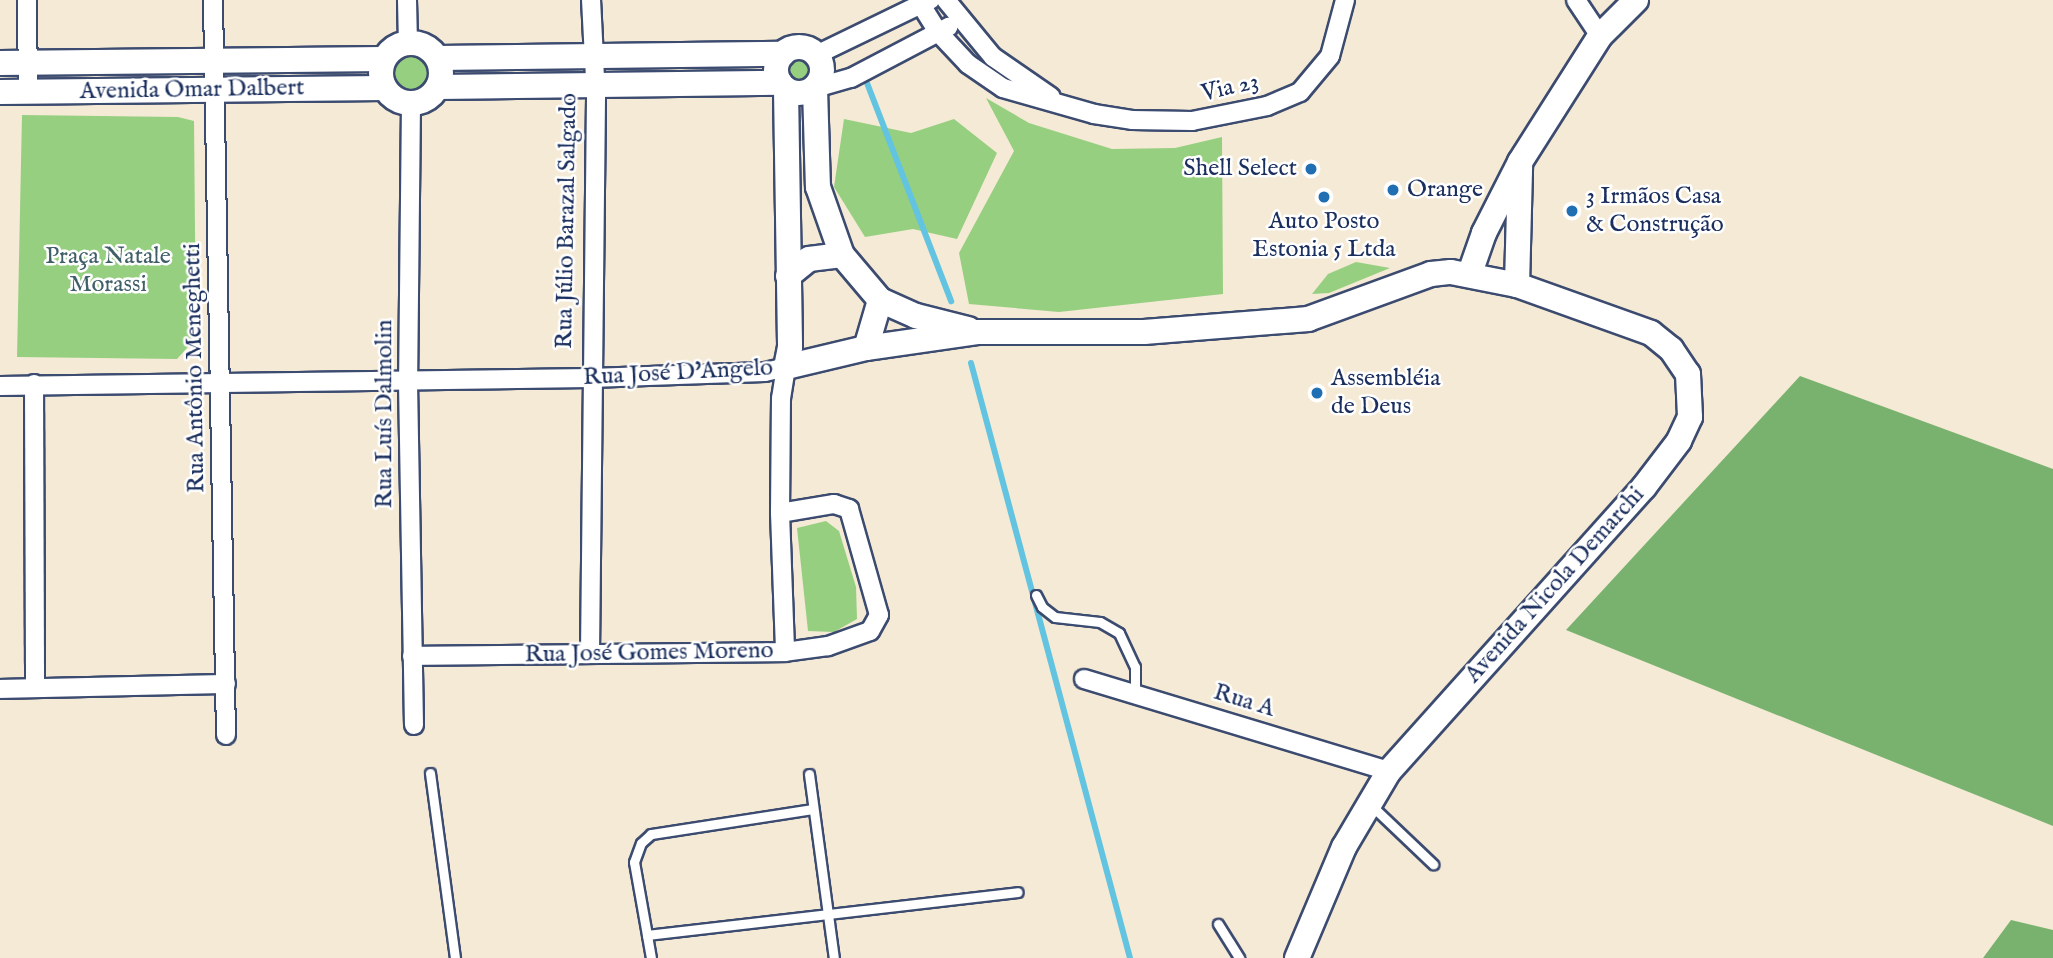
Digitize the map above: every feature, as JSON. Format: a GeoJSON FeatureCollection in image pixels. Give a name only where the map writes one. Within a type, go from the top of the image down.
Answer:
{"type":"FeatureCollection","features":[{"type":"Feature","properties":{"kind":"street"},"geometry":{"type":"LineString","coordinates":[[27,0],[28,92]]}},
{"type":"Feature","properties":{"kind":"street","name":"Rua Antônio Meneghetti"},"geometry":{"type":"LineString","coordinates":[[213,0],[226,735]]}},
{"type":"Feature","properties":{"kind":"street"},"geometry":{"type":"LineString","coordinates":[[407,0],[408,43]]}},
{"type":"Feature","properties":{"kind":"street","name":"Rua Júlio Barazal Salgado"},"geometry":{"type":"LineString","coordinates":[[590,653],[594,86],[591,0]]}},
{"type":"Feature","properties":{"kind":"street","name":"Via 23"},"geometry":{"type":"LineString","coordinates":[[946,0],[959,20],[993,57],[1066,106]]}},
{"type":"Feature","properties":{"kind":"street","name":"Via 23"},"geometry":{"type":"LineString","coordinates":[[923,2],[938,32],[968,64],[1003,88],[1066,106],[1132,120],[1180,121],[1268,106],[1300,92],[1330,56],[1345,0]]}},
{"type":"Feature","properties":{"kind":"street"},"geometry":{"type":"LineString","coordinates":[[1576,0],[1600,36]]}},
{"type":"Feature","properties":{"kind":"street"},"geometry":{"type":"LineString","coordinates":[[1470,273],[1484,233],[1520,162],[1600,36],[1636,0]]}},
{"type":"Feature","properties":{"kind":"street"},"geometry":{"type":"LineString","coordinates":[[438,58],[783,54],[796,48],[816,55],[923,2]]}},
{"type":"Feature","properties":{"kind":"street"},"geometry":{"type":"LineString","coordinates":[[438,87],[783,86],[800,93],[851,78],[959,20]]}},
{"type":"Feature","properties":{"kind":"street"},"geometry":{"type":"LineString","coordinates":[[408,43],[425,46],[438,58],[442,73],[438,87],[427,99],[411,103],[396,100],[384,88],[380,74],[384,59],[394,48],[408,43]]}},
{"type":"Feature","properties":{"kind":"street"},"geometry":{"type":"LineString","coordinates":[[783,54],[776,68],[783,86]]}},
{"type":"Feature","properties":{"kind":"street"},"geometry":{"type":"LineString","coordinates":[[816,55],[822,68],[815,88],[818,187],[842,255],[880,300],[916,316],[979,332]]}},
{"type":"Feature","properties":{"kind":"street","name":"Avenida Omar Dalbert"},"geometry":{"type":"LineString","coordinates":[[0,63],[384,59]]}},
{"type":"Feature","properties":{"kind":"street","name":"Rua José Gomes Moreno"},"geometry":{"type":"LineString","coordinates":[[412,656],[785,652],[780,513],[781,398],[790,348],[783,86]]}},
{"type":"Feature","properties":{"kind":"street","name":"Avenida Omar Dalbert"},"geometry":{"type":"LineString","coordinates":[[0,92],[384,88]]}},
{"type":"Feature","properties":{"kind":"street","name":"Rua Luís Dalmolin"},"geometry":{"type":"LineString","coordinates":[[411,103],[408,382],[414,724]]}},
{"type":"Feature","properties":{"kind":"street"},"geometry":{"type":"LineString","coordinates":[[1517,285],[1520,162]]}},
{"type":"Feature","properties":{"kind":"street"},"geometry":{"type":"LineString","coordinates":[[789,276],[809,260],[842,255]]}},
{"type":"Feature","properties":{"kind":"street","name":"Rua José D'Angelo"},"geometry":{"type":"LineString","coordinates":[[0,386],[219,381],[590,379],[765,372],[866,348],[979,332],[1144,332],[1308,319],[1431,274],[1470,273]]}},
{"type":"Feature","properties":{"kind":"street","name":"Avenida Nicola Demarchi"},"geometry":{"type":"LineString","coordinates":[[1297,958],[1344,847],[1389,771],[1644,487],[1679,441],[1690,417],[1688,374],[1671,349],[1651,333],[1517,285],[1470,273]]}},
{"type":"Feature","properties":{"kind":"street"},"geometry":{"type":"LineString","coordinates":[[866,348],[880,300]]}},
{"type":"Feature","properties":{"kind":"street"},"geometry":{"type":"LineString","coordinates":[[34,384],[36,688]]}},
{"type":"Feature","properties":{"kind":"street"},"geometry":{"type":"LineString","coordinates":[[780,513],[834,504],[849,509],[878,615],[870,631],[828,646],[785,652]]}},
{"type":"Feature","properties":{"kind":"street","name":"Rua A"},"geometry":{"type":"LineString","coordinates":[[1084,679],[1389,771]]}},
{"type":"Feature","properties":{"kind":"street"},"geometry":{"type":"LineString","coordinates":[[0,689],[226,684]]}},
{"type":"Feature","properties":{"kind":"lane"},"geometry":{"type":"LineString","coordinates":[[1037,595],[1042,607],[1055,617],[1100,622],[1119,633],[1135,667],[1135,694]]}},
{"type":"Feature","properties":{"kind":"lane"},"geometry":{"type":"LineString","coordinates":[[430,773],[455,958]]}},
{"type":"Feature","properties":{"kind":"lane"},"geometry":{"type":"LineString","coordinates":[[809,774],[834,958]]}},
{"type":"Feature","properties":{"kind":"lane"},"geometry":{"type":"LineString","coordinates":[[1370,803],[1433,864]]}},
{"type":"Feature","properties":{"kind":"lane"},"geometry":{"type":"LineString","coordinates":[[651,958],[634,862],[641,843],[650,834],[813,809]]}},
{"type":"Feature","properties":{"kind":"lane"},"geometry":{"type":"LineString","coordinates":[[647,935],[1018,892]]}},
{"type":"Feature","properties":{"kind":"lane"},"geometry":{"type":"LineString","coordinates":[[1218,924],[1239,958]]}},
{"type":"Feature","properties":{"kind":"green space"},"geometry":{"type":"Polygon","coordinates":[[[799,54],[811,58],[815,70],[811,82],[799,86],[787,82],[783,70],[787,58],[799,54]]]}},
{"type":"Feature","properties":{"kind":"green space"},"geometry":{"type":"Polygon","coordinates":[[[412,55],[424,60],[429,72],[424,84],[412,89],[400,84],[395,72],[400,60],[412,55]]]}},
{"type":"Feature","properties":{"kind":"green space"},"geometry":{"type":"Polygon","coordinates":[[[986,98],[1029,123],[1112,149],[1175,148],[1222,137],[1223,294],[1059,312],[969,304],[959,253],[1014,151],[986,98]]]}},
{"type":"Feature","properties":{"kind":"green space","name":"Praça Natale Morassi"},"geometry":{"type":"Polygon","coordinates":[[[22,115],[178,117],[194,121],[196,338],[177,359],[17,357],[22,115]]]}},
{"type":"Feature","properties":{"kind":"green space"},"geometry":{"type":"Polygon","coordinates":[[[844,119],[911,133],[954,119],[997,153],[957,239],[913,229],[865,237],[834,187],[844,119]]]}},
{"type":"Feature","properties":{"kind":"green space"},"geometry":{"type":"Polygon","coordinates":[[[1356,262],[1390,268],[1329,293],[1312,294],[1328,274],[1356,262]]]}},
{"type":"Feature","properties":{"kind":"green space"},"geometry":{"type":"Polygon","coordinates":[[[1800,376],[2053,469],[2053,826],[1566,630],[1800,376]]]}},
{"type":"Feature","properties":{"kind":"green space"},"geometry":{"type":"Polygon","coordinates":[[[826,521],[839,531],[856,587],[857,619],[834,632],[808,631],[797,528],[826,521]]]}},
{"type":"Feature","properties":{"kind":"green space"},"geometry":{"type":"Polygon","coordinates":[[[2011,920],[2053,930],[2053,958],[1983,958],[2011,920]]]}},
{"type":"Feature","properties":{"kind":"waterway"},"geometry":{"type":"LineString","coordinates":[[867,83],[951,301]]}},
{"type":"Feature","properties":{"kind":"waterway"},"geometry":{"type":"LineString","coordinates":[[971,363],[1130,958]]}},
{"type":"Feature","properties":{"kind":"place","name":"Shell Select"},"geometry":{"type":"Point","coordinates":[1311,169]}},
{"type":"Feature","properties":{"kind":"place","name":"Orange"},"geometry":{"type":"Point","coordinates":[1393,190]}},
{"type":"Feature","properties":{"kind":"place","name":"Auto Posto Estonia 5 Ltda"},"geometry":{"type":"Point","coordinates":[1324,197]}},
{"type":"Feature","properties":{"kind":"place","name":"3 Irmãos Casa & Construção"},"geometry":{"type":"Point","coordinates":[1572,211]}},
{"type":"Feature","properties":{"kind":"place","name":"Assembléia de Deus"},"geometry":{"type":"Point","coordinates":[1317,393]}}]}
